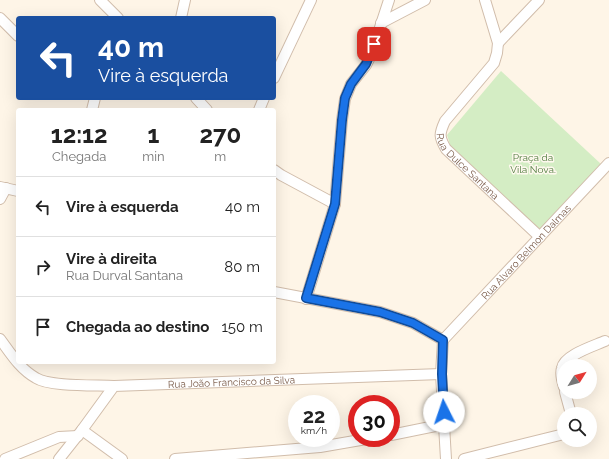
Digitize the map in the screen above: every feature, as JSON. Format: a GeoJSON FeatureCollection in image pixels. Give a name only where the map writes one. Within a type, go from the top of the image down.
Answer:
{"type":"FeatureCollection","features":[{"type":"Feature","properties":{"kind":"street"},"geometry":{"type":"LineString","coordinates":[[100,0],[116,16]]}},
{"type":"Feature","properties":{"kind":"street"},"geometry":{"type":"LineString","coordinates":[[181,16],[185,0]]}},
{"type":"Feature","properties":{"kind":"street"},"geometry":{"type":"LineString","coordinates":[[276,74],[311,0]]}},
{"type":"Feature","properties":{"kind":"street"},"geometry":{"type":"LineString","coordinates":[[306,298],[335,204],[345,98],[351,84],[366,64],[389,0]]}},
{"type":"Feature","properties":{"kind":"street"},"geometry":{"type":"LineString","coordinates":[[381,23],[426,0]]}},
{"type":"Feature","properties":{"kind":"street","name":"Rua Dulce Santana"},"geometry":{"type":"LineString","coordinates":[[486,0],[498,43],[494,63],[445,121],[440,131],[440,140],[446,149],[540,238]]}},
{"type":"Feature","properties":{"kind":"street"},"geometry":{"type":"LineString","coordinates":[[498,43],[539,0]]}},
{"type":"Feature","properties":{"kind":"street"},"geometry":{"type":"LineString","coordinates":[[0,18],[16,34]]}},
{"type":"Feature","properties":{"kind":"street"},"geometry":{"type":"LineString","coordinates":[[198,100],[205,108]]}},
{"type":"Feature","properties":{"kind":"street","name":"Rua Alvaro Belmon Dalmas"},"geometry":{"type":"LineString","coordinates":[[443,340],[609,163]]}},
{"type":"Feature","properties":{"kind":"street"},"geometry":{"type":"LineString","coordinates":[[276,171],[335,204]]}},
{"type":"Feature","properties":{"kind":"street"},"geometry":{"type":"LineString","coordinates":[[0,199],[3,188],[16,191]]}},
{"type":"Feature","properties":{"kind":"street"},"geometry":{"type":"LineString","coordinates":[[276,292],[380,312],[413,323],[443,340],[442,374],[446,459]]}},
{"type":"Feature","properties":{"kind":"street","name":"Rua João Francisco da Silva"},"geometry":{"type":"LineString","coordinates":[[0,339],[16,361]]}},
{"type":"Feature","properties":{"kind":"street"},"geometry":{"type":"LineString","coordinates":[[568,359],[574,354],[605,341]]}},
{"type":"Feature","properties":{"kind":"street","name":"Rua João Francisco da Silva"},"geometry":{"type":"LineString","coordinates":[[18,364],[37,379],[60,384],[114,386],[442,374]]}},
{"type":"Feature","properties":{"kind":"street"},"geometry":{"type":"LineString","coordinates":[[59,459],[114,386]]}},
{"type":"Feature","properties":{"kind":"street"},"geometry":{"type":"LineString","coordinates":[[400,433],[445,424]]}},
{"type":"Feature","properties":{"kind":"street"},"geometry":{"type":"LineString","coordinates":[[5,459],[59,437],[80,433],[122,459]]}},
{"type":"Feature","properties":{"kind":"street"},"geometry":{"type":"LineString","coordinates":[[464,459],[557,436]]}},
{"type":"Feature","properties":{"kind":"street"},"geometry":{"type":"LineString","coordinates":[[175,459],[320,447],[348,442]]}},
{"type":"Feature","properties":{"kind":"green space","name":"Praça da Vila Nova."},"geometry":{"type":"Polygon","coordinates":[[[501,71],[601,164],[539,231],[451,148],[447,135],[501,71]]]}},
{"type":"Feature","properties":{"kind":"route"},"geometry":{"type":"LineString","coordinates":[[374,44],[366,64],[351,84],[345,98],[335,204],[306,298],[380,312],[413,323],[443,340],[442,374],[444,412]]}}]}
